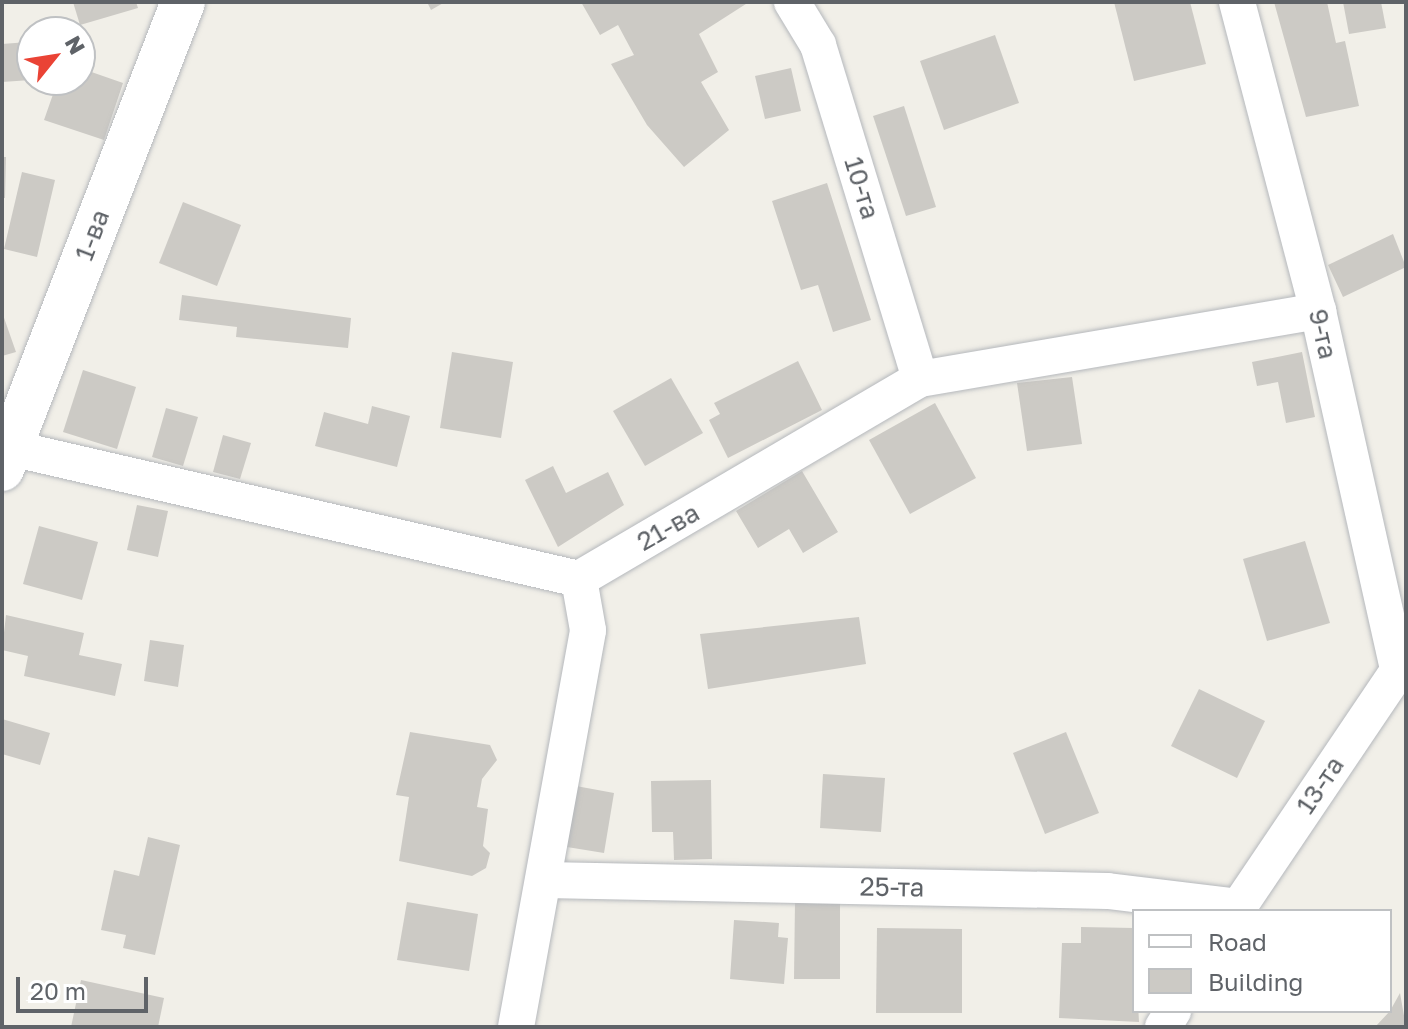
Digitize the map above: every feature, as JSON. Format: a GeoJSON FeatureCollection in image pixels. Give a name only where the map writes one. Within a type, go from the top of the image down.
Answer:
{"type":"FeatureCollection","features":[{"type":"Feature","properties":{"kind":"street","name":"1-ва"},"geometry":{"type":"LineString","coordinates":[[4,455],[183,2]]}},
{"type":"Feature","properties":{"kind":"street","name":"10-та"},"geometry":{"type":"LineString","coordinates":[[792,2],[818,45],[920,379]]}},
{"type":"Feature","properties":{"kind":"street","name":"9-та"},"geometry":{"type":"LineString","coordinates":[[1237,2],[1318,311],[1402,664]]}},
{"type":"Feature","properties":{"kind":"street","name":"21-ва"},"geometry":{"type":"LineString","coordinates":[[579,579],[920,379],[1318,311]]}},
{"type":"Feature","properties":{"kind":"street"},"geometry":{"type":"LineString","coordinates":[[4,455],[579,579],[588,630],[516,1027]]}},
{"type":"Feature","properties":{"kind":"street","name":"13-та"},"geometry":{"type":"LineString","coordinates":[[1237,909],[1402,664]]}},
{"type":"Feature","properties":{"kind":"street","name":"25-та"},"geometry":{"type":"LineString","coordinates":[[545,880],[1108,891],[1237,909]]}},
{"type":"Feature","properties":{"kind":"building"},"geometry":{"type":"Polygon","coordinates":[[[73,2],[136,2],[138,8],[96,20],[96,16],[77,16],[73,2]]]}},
{"type":"Feature","properties":{"kind":"building"},"geometry":{"type":"Polygon","coordinates":[[[427,2],[445,2],[431,10],[427,2]]]}},
{"type":"Feature","properties":{"kind":"building"},"geometry":{"type":"Polygon","coordinates":[[[581,2],[749,2],[699,34],[718,72],[701,82],[729,130],[684,167],[647,125],[611,64],[634,55],[618,25],[600,35],[581,2]]]}},
{"type":"Feature","properties":{"kind":"building"},"geometry":{"type":"Polygon","coordinates":[[[1114,2],[1190,2],[1206,64],[1134,81],[1114,2]]]}},
{"type":"Feature","properties":{"kind":"building"},"geometry":{"type":"Polygon","coordinates":[[[1274,2],[1327,2],[1336,43],[1345,41],[1359,106],[1306,117],[1274,2]]]}},
{"type":"Feature","properties":{"kind":"building"},"geometry":{"type":"Polygon","coordinates":[[[1343,2],[1381,2],[1386,28],[1349,34],[1343,2]]]}},
{"type":"Feature","properties":{"kind":"building"},"geometry":{"type":"Polygon","coordinates":[[[995,35],[1019,103],[944,130],[920,61],[995,35]]]}},
{"type":"Feature","properties":{"kind":"building"},"geometry":{"type":"Polygon","coordinates":[[[16,43],[16,81],[2,82],[2,44],[16,43]]]}},
{"type":"Feature","properties":{"kind":"building"},"geometry":{"type":"Polygon","coordinates":[[[791,68],[801,111],[765,119],[755,76],[791,68]]]}},
{"type":"Feature","properties":{"kind":"building"},"geometry":{"type":"Polygon","coordinates":[[[96,74],[123,83],[104,140],[44,120],[52,96],[96,96],[96,74]]]}},
{"type":"Feature","properties":{"kind":"building"},"geometry":{"type":"Polygon","coordinates":[[[904,106],[936,207],[906,216],[873,116],[904,106]]]}},
{"type":"Feature","properties":{"kind":"building"},"geometry":{"type":"Polygon","coordinates":[[[2,157],[6,157],[5,198],[2,198],[2,157]]]}},
{"type":"Feature","properties":{"kind":"building"},"geometry":{"type":"Polygon","coordinates":[[[22,172],[55,180],[37,257],[4,249],[22,172]]]}},
{"type":"Feature","properties":{"kind":"building"},"geometry":{"type":"Polygon","coordinates":[[[827,183],[871,320],[833,332],[818,285],[801,290],[772,201],[827,183]]]}},
{"type":"Feature","properties":{"kind":"building"},"geometry":{"type":"Polygon","coordinates":[[[183,202],[241,225],[217,286],[159,263],[183,202]]]}},
{"type":"Feature","properties":{"kind":"building"},"geometry":{"type":"Polygon","coordinates":[[[1393,234],[1406,267],[1343,297],[1328,265],[1393,234]]]}},
{"type":"Feature","properties":{"kind":"building"},"geometry":{"type":"Polygon","coordinates":[[[182,295],[351,318],[348,348],[236,337],[237,327],[179,320],[182,295]]]}},
{"type":"Feature","properties":{"kind":"building"},"geometry":{"type":"Polygon","coordinates":[[[2,312],[16,352],[2,356],[2,312]]]}},
{"type":"Feature","properties":{"kind":"building"},"geometry":{"type":"Polygon","coordinates":[[[452,352],[513,362],[501,438],[440,428],[452,352]]]}},
{"type":"Feature","properties":{"kind":"building"},"geometry":{"type":"Polygon","coordinates":[[[1302,352],[1315,417],[1286,423],[1278,382],[1257,386],[1252,362],[1302,352]]]}},
{"type":"Feature","properties":{"kind":"building"},"geometry":{"type":"Polygon","coordinates":[[[798,361],[822,410],[728,458],[709,420],[720,414],[714,403],[798,361]]]}},
{"type":"Feature","properties":{"kind":"building"},"geometry":{"type":"Polygon","coordinates":[[[83,370],[136,387],[117,449],[63,432],[83,370]]]}},
{"type":"Feature","properties":{"kind":"building"},"geometry":{"type":"Polygon","coordinates":[[[1072,377],[1082,444],[1027,451],[1017,383],[1072,377]]]}},
{"type":"Feature","properties":{"kind":"building"},"geometry":{"type":"Polygon","coordinates":[[[671,378],[703,433],[645,466],[613,411],[671,378]]]}},
{"type":"Feature","properties":{"kind":"building"},"geometry":{"type":"Polygon","coordinates":[[[935,403],[976,478],[910,514],[869,440],[935,403]]]}},
{"type":"Feature","properties":{"kind":"building"},"geometry":{"type":"Polygon","coordinates":[[[372,406],[410,416],[397,467],[315,446],[324,412],[368,424],[372,406]]]}},
{"type":"Feature","properties":{"kind":"building"},"geometry":{"type":"Polygon","coordinates":[[[166,408],[198,417],[183,466],[152,457],[166,408]]]}},
{"type":"Feature","properties":{"kind":"building"},"geometry":{"type":"Polygon","coordinates":[[[223,435],[251,443],[240,479],[213,472],[223,435]]]}},
{"type":"Feature","properties":{"kind":"building"},"geometry":{"type":"Polygon","coordinates":[[[553,466],[566,493],[608,472],[624,505],[558,547],[525,480],[553,466]]]}},
{"type":"Feature","properties":{"kind":"building"},"geometry":{"type":"Polygon","coordinates":[[[802,471],[838,532],[803,553],[789,529],[758,548],[736,511],[802,471]]]}},
{"type":"Feature","properties":{"kind":"building"},"geometry":{"type":"Polygon","coordinates":[[[137,505],[168,511],[158,557],[127,550],[137,505]]]}},
{"type":"Feature","properties":{"kind":"building"},"geometry":{"type":"Polygon","coordinates":[[[39,526],[98,542],[82,600],[23,584],[39,526]]]}},
{"type":"Feature","properties":{"kind":"building"},"geometry":{"type":"Polygon","coordinates":[[[1305,541],[1330,623],[1267,641],[1243,559],[1305,541]]]}},
{"type":"Feature","properties":{"kind":"building"},"geometry":{"type":"Polygon","coordinates":[[[6,615],[84,633],[79,655],[122,664],[115,696],[24,676],[28,656],[2,650],[6,615]]]}},
{"type":"Feature","properties":{"kind":"building"},"geometry":{"type":"Polygon","coordinates":[[[859,617],[866,664],[708,689],[700,634],[859,617]]]}},
{"type":"Feature","properties":{"kind":"building"},"geometry":{"type":"Polygon","coordinates":[[[150,640],[184,645],[178,687],[144,681],[150,640]]]}},
{"type":"Feature","properties":{"kind":"building"},"geometry":{"type":"Polygon","coordinates":[[[1199,689],[1265,721],[1237,778],[1171,746],[1199,689]]]}},
{"type":"Feature","properties":{"kind":"building"},"geometry":{"type":"Polygon","coordinates":[[[2,719],[50,733],[40,765],[2,754],[2,719]]]}},
{"type":"Feature","properties":{"kind":"building"},"geometry":{"type":"Polygon","coordinates":[[[410,732],[490,745],[497,760],[482,779],[477,807],[488,809],[483,846],[490,853],[486,868],[472,876],[399,861],[409,797],[396,795],[410,732]]]}},
{"type":"Feature","properties":{"kind":"building"},"geometry":{"type":"Polygon","coordinates":[[[1066,732],[1099,813],[1045,834],[1013,753],[1066,732]]]}},
{"type":"Feature","properties":{"kind":"building"},"geometry":{"type":"Polygon","coordinates":[[[823,774],[885,778],[881,832],[820,828],[823,774]]]}},
{"type":"Feature","properties":{"kind":"building"},"geometry":{"type":"Polygon","coordinates":[[[711,780],[712,859],[674,860],[673,832],[652,832],[651,781],[711,780]]]}},
{"type":"Feature","properties":{"kind":"building"},"geometry":{"type":"Polygon","coordinates":[[[576,786],[614,793],[604,853],[567,847],[576,786]]]}},
{"type":"Feature","properties":{"kind":"building"},"geometry":{"type":"Polygon","coordinates":[[[148,837],[180,845],[155,955],[123,948],[126,935],[101,930],[114,870],[139,876],[148,837]]]}},
{"type":"Feature","properties":{"kind":"building"},"geometry":{"type":"Polygon","coordinates":[[[795,901],[840,901],[840,979],[794,979],[795,901]]]}},
{"type":"Feature","properties":{"kind":"building"},"geometry":{"type":"Polygon","coordinates":[[[407,902],[478,914],[469,971],[397,960],[407,902]]]}},
{"type":"Feature","properties":{"kind":"building"},"geometry":{"type":"Polygon","coordinates":[[[734,920],[779,923],[778,937],[788,938],[784,984],[730,979],[734,920]]]}},
{"type":"Feature","properties":{"kind":"building"},"geometry":{"type":"Polygon","coordinates":[[[1081,927],[1132,928],[1132,1013],[1139,1013],[1139,1022],[1059,1018],[1062,943],[1081,943],[1081,927]]]}},
{"type":"Feature","properties":{"kind":"building"},"geometry":{"type":"Polygon","coordinates":[[[877,928],[962,929],[962,1013],[876,1013],[877,928]]]}},
{"type":"Feature","properties":{"kind":"building"},"geometry":{"type":"Polygon","coordinates":[[[81,980],[164,998],[158,1027],[71,1027],[81,980]]]}},
{"type":"Feature","properties":{"kind":"building"},"geometry":{"type":"Polygon","coordinates":[[[1400,993],[1406,1027],[1375,1027],[1388,1013],[1392,1013],[1400,993]]]}}]}
